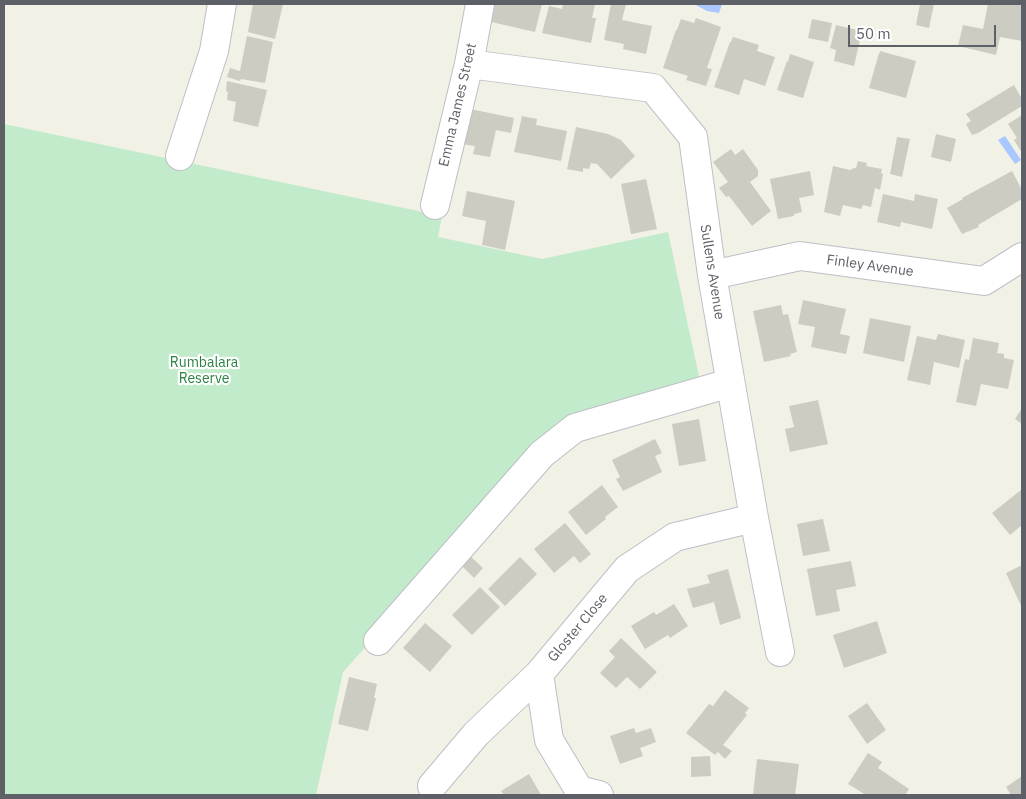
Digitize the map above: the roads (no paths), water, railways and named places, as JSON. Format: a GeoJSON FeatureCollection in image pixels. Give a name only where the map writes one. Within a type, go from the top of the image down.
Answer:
{"type":"FeatureCollection","features":[{"type":"Feature","properties":{"kind":"street"},"geometry":{"type":"LineString","coordinates":[[180,156],[214,51],[222,4]]}},
{"type":"Feature","properties":{"kind":"street","name":"Emma James Street"},"geometry":{"type":"LineString","coordinates":[[435,206],[469,64],[480,4]]}},
{"type":"Feature","properties":{"kind":"street","name":"Sullens Avenue"},"geometry":{"type":"LineString","coordinates":[[469,64],[653,88],[693,137],[712,275],[730,383],[780,652]]}},
{"type":"Feature","properties":{"kind":"street","name":"Finley Avenue"},"geometry":{"type":"LineString","coordinates":[[712,275],[800,256],[984,281],[1022,256]]}},
{"type":"Feature","properties":{"kind":"street"},"geometry":{"type":"LineString","coordinates":[[378,641],[542,454],[575,428],[730,383]]}},
{"type":"Feature","properties":{"kind":"street","name":"Gloster Close"},"geometry":{"type":"LineString","coordinates":[[432,786],[476,734],[539,674],[627,569],[675,537],[754,518]]}},
{"type":"Feature","properties":{"kind":"street"},"geometry":{"type":"LineString","coordinates":[[539,674],[549,740],[579,790],[599,795]]}},
{"type":"Feature","properties":{"kind":"water"},"geometry":{"type":"Polygon","coordinates":[[[696,4],[722,4],[719,13],[707,11],[696,4]]]}},
{"type":"Feature","properties":{"kind":"water"},"geometry":{"type":"Polygon","coordinates":[[[1005,136],[1021,160],[1015,164],[998,140],[1005,136]]]}},
{"type":"Feature","properties":{"kind":"park label","name":"Rumbalara Reserve"},"geometry":{"type":"Point","coordinates":[204,372]}}]}
